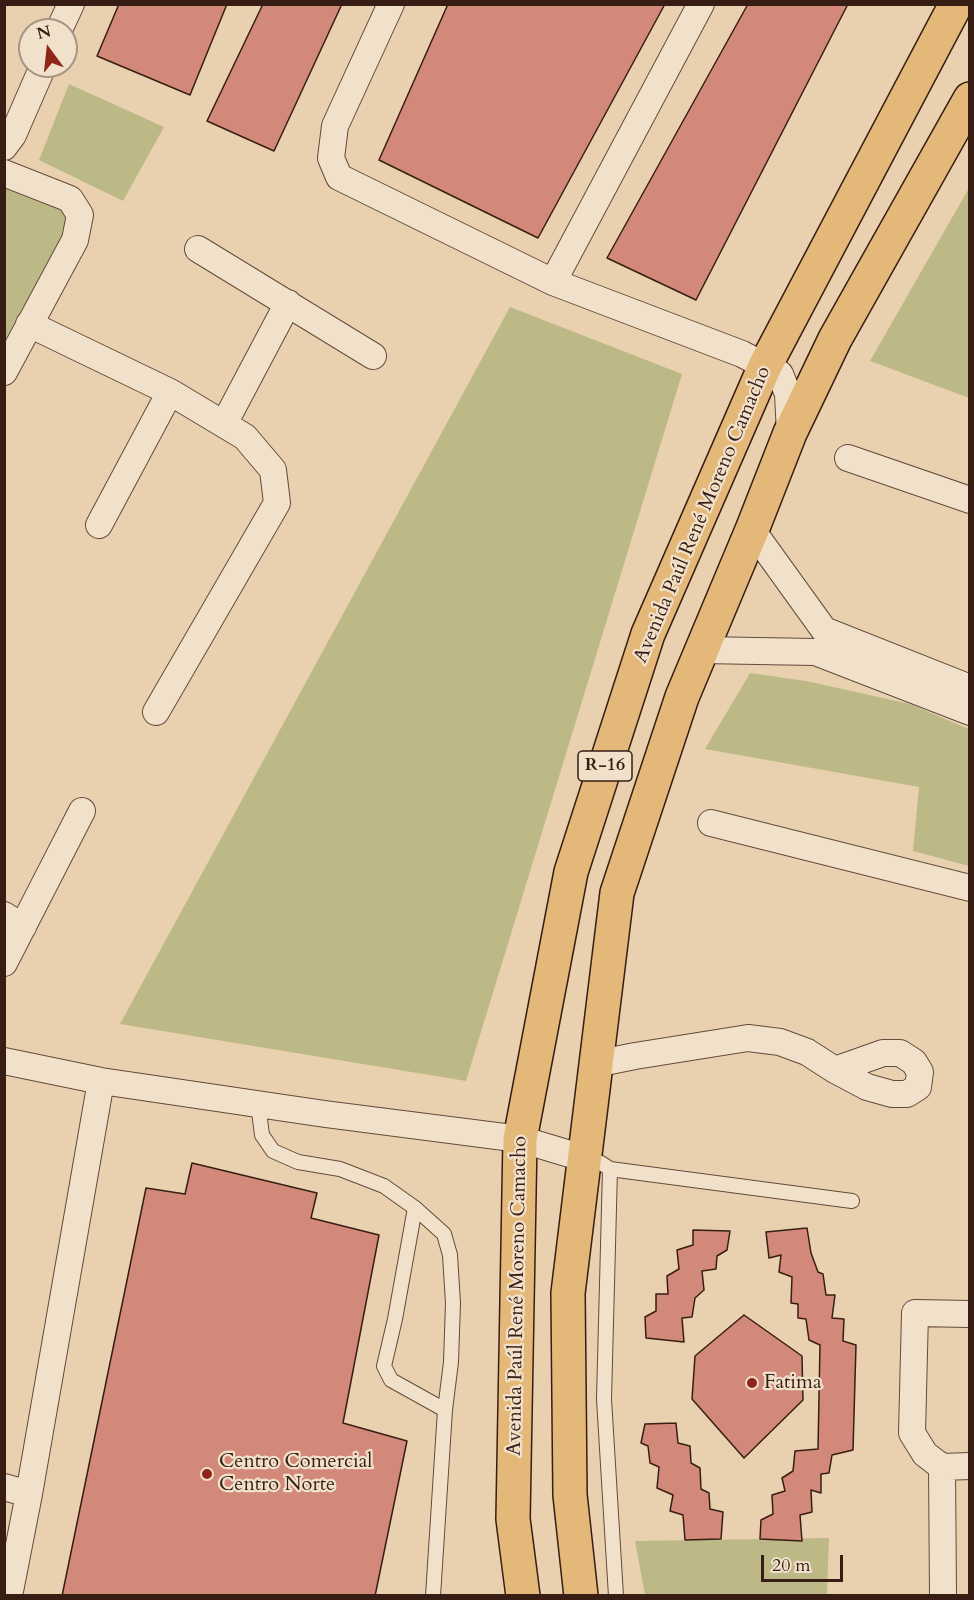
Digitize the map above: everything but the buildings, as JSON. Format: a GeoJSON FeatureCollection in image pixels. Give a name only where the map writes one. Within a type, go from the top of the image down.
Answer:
{"type":"FeatureCollection","features":[{"type":"Feature","properties":{"kind":"main road","name":"Avenida Paúl René Moreno Camacho"},"geometry":{"type":"LineString","coordinates":[[523,1596],[513,1519],[520,1139],[571,872],[648,634],[765,366],[956,4]]}},
{"type":"Feature","properties":{"kind":"main road","name":"R-16"},"geometry":{"type":"LineString","coordinates":[[581,1596],[570,1495],[568,1293],[597,1163],[595,1064],[617,893],[682,697],[790,432],[835,339],[969,99]]}},
{"type":"Feature","properties":{"kind":"street"},"geometry":{"type":"LineString","coordinates":[[65,18],[71,4]]}},
{"type":"Feature","properties":{"kind":"street"},"geometry":{"type":"LineString","coordinates":[[391,4],[334,126],[331,158],[339,177],[553,282],[742,354],[780,374],[785,383],[790,410],[790,432]]}},
{"type":"Feature","properties":{"kind":"street"},"geometry":{"type":"LineString","coordinates":[[553,282],[701,4]]}},
{"type":"Feature","properties":{"kind":"street"},"geometry":{"type":"LineString","coordinates":[[4,147],[13,135],[38,78]]}},
{"type":"Feature","properties":{"kind":"street"},"geometry":{"type":"LineString","coordinates":[[4,173],[70,199],[80,216],[75,240],[4,372]]}},
{"type":"Feature","properties":{"kind":"street"},"geometry":{"type":"LineString","coordinates":[[198,249],[373,356]]}},
{"type":"Feature","properties":{"kind":"street"},"geometry":{"type":"LineString","coordinates":[[224,424],[288,303]]}},
{"type":"Feature","properties":{"kind":"street"},"geometry":{"type":"LineString","coordinates":[[29,324],[170,392],[224,424],[245,437],[273,470],[277,503],[156,712]]}},
{"type":"Feature","properties":{"kind":"street"},"geometry":{"type":"LineString","coordinates":[[99,525],[170,392]]}},
{"type":"Feature","properties":{"kind":"street"},"geometry":{"type":"LineString","coordinates":[[848,458],[969,500]]}},
{"type":"Feature","properties":{"kind":"street"},"geometry":{"type":"LineString","coordinates":[[752,530],[824,630],[969,688]]}},
{"type":"Feature","properties":{"kind":"street"},"geometry":{"type":"LineString","coordinates":[[701,650],[815,652],[969,712]]}},
{"type":"Feature","properties":{"kind":"street"},"geometry":{"type":"LineString","coordinates":[[4,963],[14,921],[82,811]]}},
{"type":"Feature","properties":{"kind":"street"},"geometry":{"type":"LineString","coordinates":[[711,823],[969,888]]}},
{"type":"Feature","properties":{"kind":"street"},"geometry":{"type":"LineString","coordinates":[[595,1064],[748,1038],[789,1045],[807,1052],[835,1070]]}},
{"type":"Feature","properties":{"kind":"street"},"geometry":{"type":"LineString","coordinates":[[4,1060],[102,1082],[520,1139],[597,1163]]}},
{"type":"Feature","properties":{"kind":"street"},"geometry":{"type":"LineString","coordinates":[[9,1596],[102,1082]]}},
{"type":"Feature","properties":{"kind":"street"},"geometry":{"type":"LineString","coordinates":[[969,1314],[915,1313],[912,1432],[925,1454],[942,1467],[969,1466]]}},
{"type":"Feature","properties":{"kind":"street"},"geometry":{"type":"LineString","coordinates":[[942,1467],[943,1596]]}},
{"type":"Feature","properties":{"kind":"street"},"geometry":{"type":"LineString","coordinates":[[4,1487],[29,1494]]}},
{"type":"Feature","properties":{"kind":"lane"},"geometry":{"type":"LineString","coordinates":[[258,1104],[262,1135],[273,1151],[298,1162],[340,1169],[384,1186],[444,1233],[450,1255],[453,1303],[451,1362],[433,1596]]}},
{"type":"Feature","properties":{"kind":"lane"},"geometry":{"type":"LineString","coordinates":[[616,1596],[604,1399],[597,1163],[852,1201]]}},
{"type":"Feature","properties":{"kind":"lane"},"geometry":{"type":"LineString","coordinates":[[415,1208],[384,1366],[392,1380],[446,1410]]}},
{"type":"Feature","properties":{"kind":"shaded area"},"geometry":{"type":"Polygon","coordinates":[[[69,84],[164,127],[123,201],[39,160],[69,84]]]}},
{"type":"Feature","properties":{"kind":"shaded area"},"geometry":{"type":"Polygon","coordinates":[[[5,182],[66,206],[72,226],[5,355],[5,182]]]}},
{"type":"Feature","properties":{"kind":"shaded area"},"geometry":{"type":"Polygon","coordinates":[[[969,188],[969,398],[870,361],[969,188]]]}},
{"type":"Feature","properties":{"kind":"shaded area"},"geometry":{"type":"Polygon","coordinates":[[[510,307],[682,374],[466,1081],[120,1024],[510,307]]]}},
{"type":"Feature","properties":{"kind":"shaded area"},"geometry":{"type":"Polygon","coordinates":[[[750,673],[806,681],[910,704],[969,729],[969,866],[913,851],[919,787],[705,749],[750,673]]]}},
{"type":"Feature","properties":{"kind":"shaded area"},"geometry":{"type":"Polygon","coordinates":[[[829,1538],[827,1595],[645,1595],[635,1541],[829,1538]]]}},
{"type":"Feature","properties":{"kind":"place","name":"Fatima"},"geometry":{"type":"Point","coordinates":[752,1383]}},
{"type":"Feature","properties":{"kind":"place","name":"Centro Comercial Centro Norte"},"geometry":{"type":"Point","coordinates":[207,1474]}}]}
